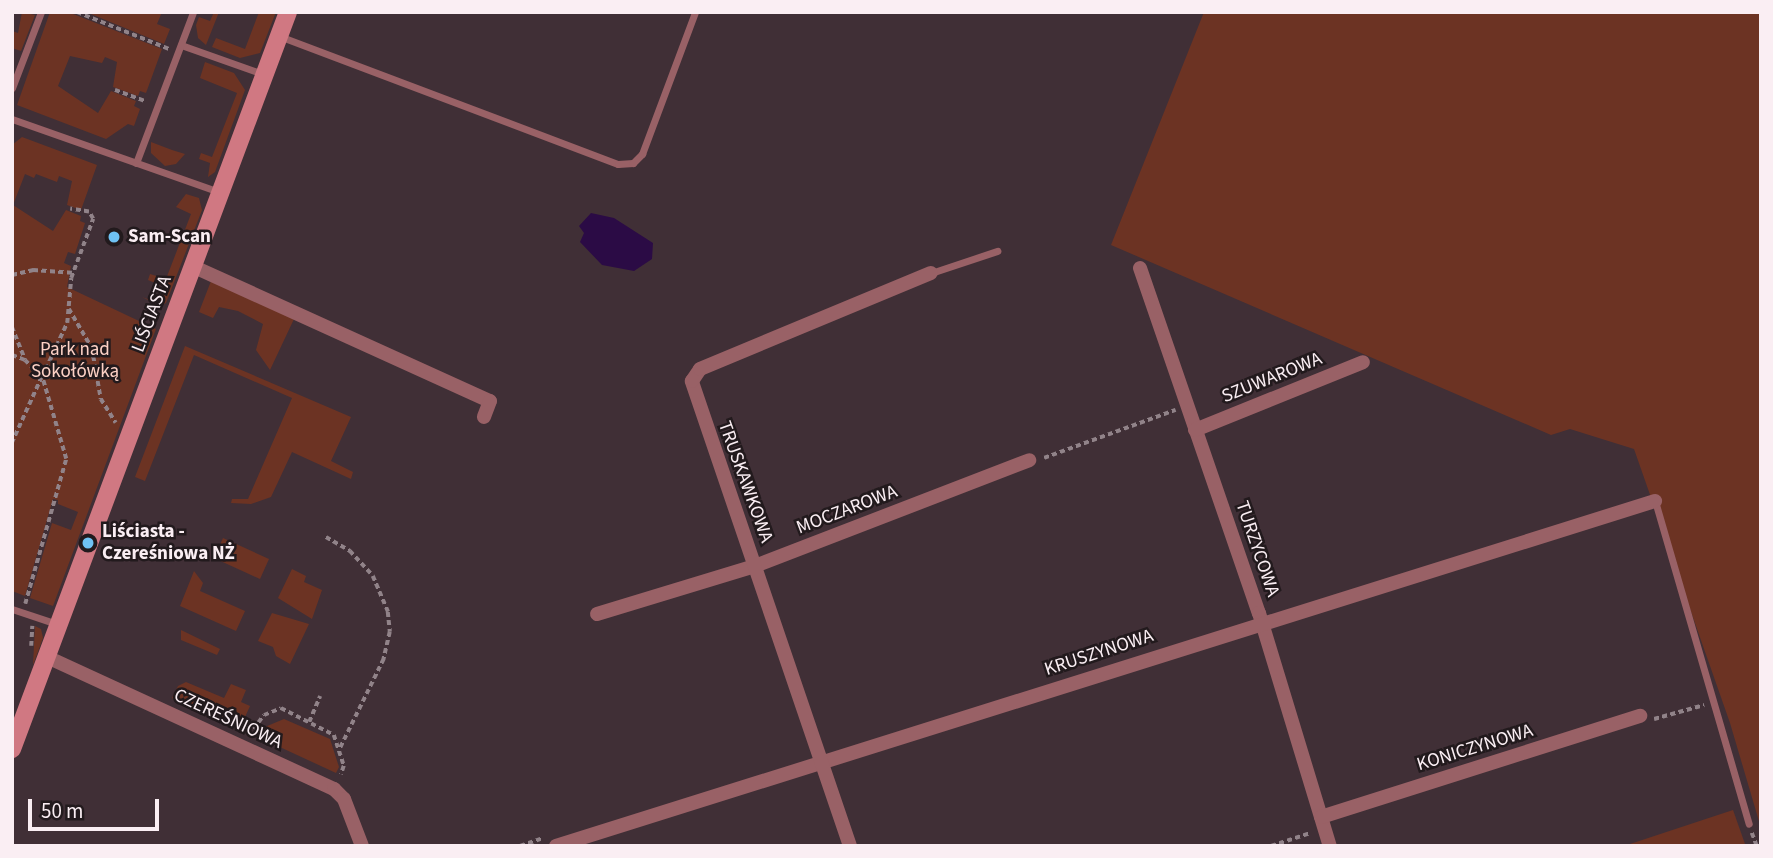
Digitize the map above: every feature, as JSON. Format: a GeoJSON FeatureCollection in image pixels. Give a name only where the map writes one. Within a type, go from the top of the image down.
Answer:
{"type":"FeatureCollection","features":[{"type":"Feature","properties":{"kind":"street","name":"LIŚCIASTA"},"geometry":{"type":"LineString","coordinates":[[12,749],[288,12]]}},
{"type":"Feature","properties":{"kind":"street"},"geometry":{"type":"LineString","coordinates":[[192,266],[490,401],[484,416]]}},
{"type":"Feature","properties":{"kind":"street","name":"TURZYCOWA"},"geometry":{"type":"LineString","coordinates":[[1140,268],[1261,621],[1330,846]]}},
{"type":"Feature","properties":{"kind":"street","name":"TRUSKAWKOWA"},"geometry":{"type":"LineString","coordinates":[[850,846],[755,566],[693,395],[695,374],[931,273]]}},
{"type":"Feature","properties":{"kind":"street","name":"SZUWAROWA"},"geometry":{"type":"LineString","coordinates":[[1195,430],[1363,362]]}},
{"type":"Feature","properties":{"kind":"street","name":"MOCZAROWA"},"geometry":{"type":"LineString","coordinates":[[597,614],[755,566],[1029,460]]}},
{"type":"Feature","properties":{"kind":"street","name":"KRUSZYNOWA"},"geometry":{"type":"LineString","coordinates":[[556,846],[1261,621],[1655,501]]}},
{"type":"Feature","properties":{"kind":"street","name":"CZEREŚNIOWA"},"geometry":{"type":"LineString","coordinates":[[47,657],[334,789]]}},
{"type":"Feature","properties":{"kind":"street","name":"KONICZYNOWA"},"geometry":{"type":"LineString","coordinates":[[1323,823],[1640,716]]}},
{"type":"Feature","properties":{"kind":"street"},"geometry":{"type":"LineString","coordinates":[[334,789],[344,799],[362,846]]}},
{"type":"Feature","properties":{"kind":"lane"},"geometry":{"type":"LineString","coordinates":[[12,88],[41,12]]}},
{"type":"Feature","properties":{"kind":"lane"},"geometry":{"type":"LineString","coordinates":[[136,163],[193,12]]}},
{"type":"Feature","properties":{"kind":"lane"},"geometry":{"type":"LineString","coordinates":[[279,36],[618,164],[633,163],[642,154],[695,12]]}},
{"type":"Feature","properties":{"kind":"lane"},"geometry":{"type":"LineString","coordinates":[[181,45],[264,75]]}},
{"type":"Feature","properties":{"kind":"lane"},"geometry":{"type":"LineString","coordinates":[[12,118],[220,192]]}},
{"type":"Feature","properties":{"kind":"lane"},"geometry":{"type":"LineString","coordinates":[[931,273],[998,251]]}},
{"type":"Feature","properties":{"kind":"lane"},"geometry":{"type":"LineString","coordinates":[[1655,501],[1749,824]]}},
{"type":"Feature","properties":{"kind":"lane"},"geometry":{"type":"LineString","coordinates":[[12,609],[58,624]]}},
{"type":"Feature","properties":{"kind":"path"},"geometry":{"type":"LineString","coordinates":[[77,12],[178,53]]}},
{"type":"Feature","properties":{"kind":"path"},"geometry":{"type":"LineString","coordinates":[[115,90],[146,101]]}},
{"type":"Feature","properties":{"kind":"path"},"geometry":{"type":"LineString","coordinates":[[12,443],[67,323],[73,273],[93,219],[89,212],[70,209]]}},
{"type":"Feature","properties":{"kind":"path"},"geometry":{"type":"LineString","coordinates":[[12,275],[33,270],[73,273]]}},
{"type":"Feature","properties":{"kind":"path"},"geometry":{"type":"LineString","coordinates":[[68,307],[92,348],[101,398],[126,440]]}},
{"type":"Feature","properties":{"kind":"path"},"geometry":{"type":"LineString","coordinates":[[12,327],[25,360],[42,377],[66,459],[23,612]]}},
{"type":"Feature","properties":{"kind":"path"},"geometry":{"type":"LineString","coordinates":[[12,355],[25,360]]}},
{"type":"Feature","properties":{"kind":"path"},"geometry":{"type":"LineString","coordinates":[[1029,460],[1187,406]]}},
{"type":"Feature","properties":{"kind":"path"},"geometry":{"type":"LineString","coordinates":[[326,537],[350,551],[373,576],[388,612],[390,632],[384,659],[339,751]]}},
{"type":"Feature","properties":{"kind":"path"},"geometry":{"type":"LineString","coordinates":[[309,722],[320,696]]}},
{"type":"Feature","properties":{"kind":"path"},"geometry":{"type":"LineString","coordinates":[[1640,716],[1651,720],[1712,703]]}},
{"type":"Feature","properties":{"kind":"path"},"geometry":{"type":"LineString","coordinates":[[242,747],[254,724],[281,708],[334,735],[344,766],[334,789]]}},
{"type":"Feature","properties":{"kind":"path"},"geometry":{"type":"LineString","coordinates":[[1270,846],[1323,823]]}},
{"type":"Feature","properties":{"kind":"green space"},"geometry":{"type":"Polygon","coordinates":[[[22,12],[35,15],[21,51],[12,48],[12,31],[18,33],[22,12]]]}},
{"type":"Feature","properties":{"kind":"green space"},"geometry":{"type":"Polygon","coordinates":[[[50,12],[68,12],[162,49],[146,93],[140,91],[138,96],[113,87],[117,62],[105,57],[102,63],[70,56],[58,86],[98,113],[111,91],[136,101],[134,106],[140,109],[134,126],[128,124],[106,139],[17,105],[50,12]]]}},
{"type":"Feature","properties":{"kind":"green space"},"geometry":{"type":"Polygon","coordinates":[[[86,12],[162,12],[157,24],[170,29],[164,44],[86,12]]]}},
{"type":"Feature","properties":{"kind":"green space"},"geometry":{"type":"Polygon","coordinates":[[[214,12],[219,12],[206,45],[198,38],[196,25],[199,17],[210,21],[214,12]]]}},
{"type":"Feature","properties":{"kind":"green space"},"geometry":{"type":"Polygon","coordinates":[[[259,12],[276,12],[260,53],[240,58],[212,47],[216,38],[245,49],[259,12]]]}},
{"type":"Feature","properties":{"kind":"green space"},"geometry":{"type":"Polygon","coordinates":[[[1204,12],[1761,12],[1761,828],[1730,723],[1634,449],[1570,429],[1551,435],[1111,245],[1204,12]]]}},
{"type":"Feature","properties":{"kind":"green space"},"geometry":{"type":"Polygon","coordinates":[[[205,62],[234,73],[245,90],[215,172],[208,177],[210,163],[199,159],[201,153],[212,157],[237,93],[200,78],[205,62]]]}},
{"type":"Feature","properties":{"kind":"green space","name":"Park nad Sokołówką"},"geometry":{"type":"Polygon","coordinates":[[[22,137],[97,165],[81,210],[67,205],[72,181],[59,176],[57,182],[36,174],[34,178],[25,174],[13,205],[53,231],[66,210],[81,216],[80,221],[85,223],[75,254],[68,252],[64,263],[71,266],[67,287],[156,329],[53,606],[30,598],[52,523],[71,530],[78,512],[58,504],[58,500],[53,499],[25,596],[12,591],[12,145],[22,137]]]}},
{"type":"Feature","properties":{"kind":"green space"},"geometry":{"type":"Polygon","coordinates":[[[151,142],[185,154],[176,164],[165,166],[151,153],[151,142]]]}},
{"type":"Feature","properties":{"kind":"green space"},"geometry":{"type":"Polygon","coordinates":[[[186,194],[199,198],[202,210],[166,303],[160,306],[142,297],[159,303],[165,287],[148,280],[150,274],[166,279],[191,214],[176,207],[186,194]]]}},
{"type":"Feature","properties":{"kind":"green space"},"geometry":{"type":"Polygon","coordinates":[[[211,281],[294,319],[270,370],[256,350],[263,324],[238,311],[219,307],[213,318],[199,312],[211,281]]]}},
{"type":"Feature","properties":{"kind":"green space"},"geometry":{"type":"Polygon","coordinates":[[[185,346],[351,417],[331,461],[353,472],[351,479],[292,452],[271,497],[251,504],[231,503],[232,499],[248,499],[292,398],[194,355],[145,481],[135,477],[185,346]]]}},
{"type":"Feature","properties":{"kind":"green space"},"geometry":{"type":"Polygon","coordinates":[[[223,538],[269,559],[260,579],[214,558],[223,538]]]}},
{"type":"Feature","properties":{"kind":"green space"},"geometry":{"type":"Polygon","coordinates":[[[292,569],[306,576],[304,582],[322,590],[312,619],[278,598],[292,569]]]}},
{"type":"Feature","properties":{"kind":"green space"},"geometry":{"type":"Polygon","coordinates":[[[194,571],[203,583],[200,591],[245,611],[236,631],[180,606],[194,571]]]}},
{"type":"Feature","properties":{"kind":"green space"},"geometry":{"type":"Polygon","coordinates":[[[272,613],[309,624],[290,664],[276,656],[273,647],[258,641],[272,613]]]}},
{"type":"Feature","properties":{"kind":"green space"},"geometry":{"type":"Polygon","coordinates":[[[35,626],[41,629],[43,638],[33,665],[35,626]]]}},
{"type":"Feature","properties":{"kind":"green space"},"geometry":{"type":"Polygon","coordinates":[[[181,630],[220,649],[217,655],[181,640],[181,630]]]}},
{"type":"Feature","properties":{"kind":"green space"},"geometry":{"type":"Polygon","coordinates":[[[186,682],[224,698],[231,684],[246,690],[241,702],[250,706],[240,728],[172,698],[178,686],[186,682]]]}},
{"type":"Feature","properties":{"kind":"green space"},"geometry":{"type":"Polygon","coordinates":[[[284,719],[330,739],[339,767],[336,773],[256,736],[260,729],[284,719]]]}},
{"type":"Feature","properties":{"kind":"green space"},"geometry":{"type":"Polygon","coordinates":[[[1733,810],[1745,844],[1741,846],[1624,846],[1733,810]]]}},
{"type":"Feature","properties":{"kind":"shaded area"},"geometry":{"type":"Polygon","coordinates":[[[591,213],[614,218],[653,243],[652,259],[634,271],[602,265],[580,242],[584,233],[579,226],[591,213]]]}},
{"type":"Feature","properties":{"kind":"place","name":"Sam-Scan"},"geometry":{"type":"Point","coordinates":[114,237]}},
{"type":"Feature","properties":{"kind":"place","name":"Liściasta - Czereśniowa NŻ"},"geometry":{"type":"Point","coordinates":[88,543]}}]}
